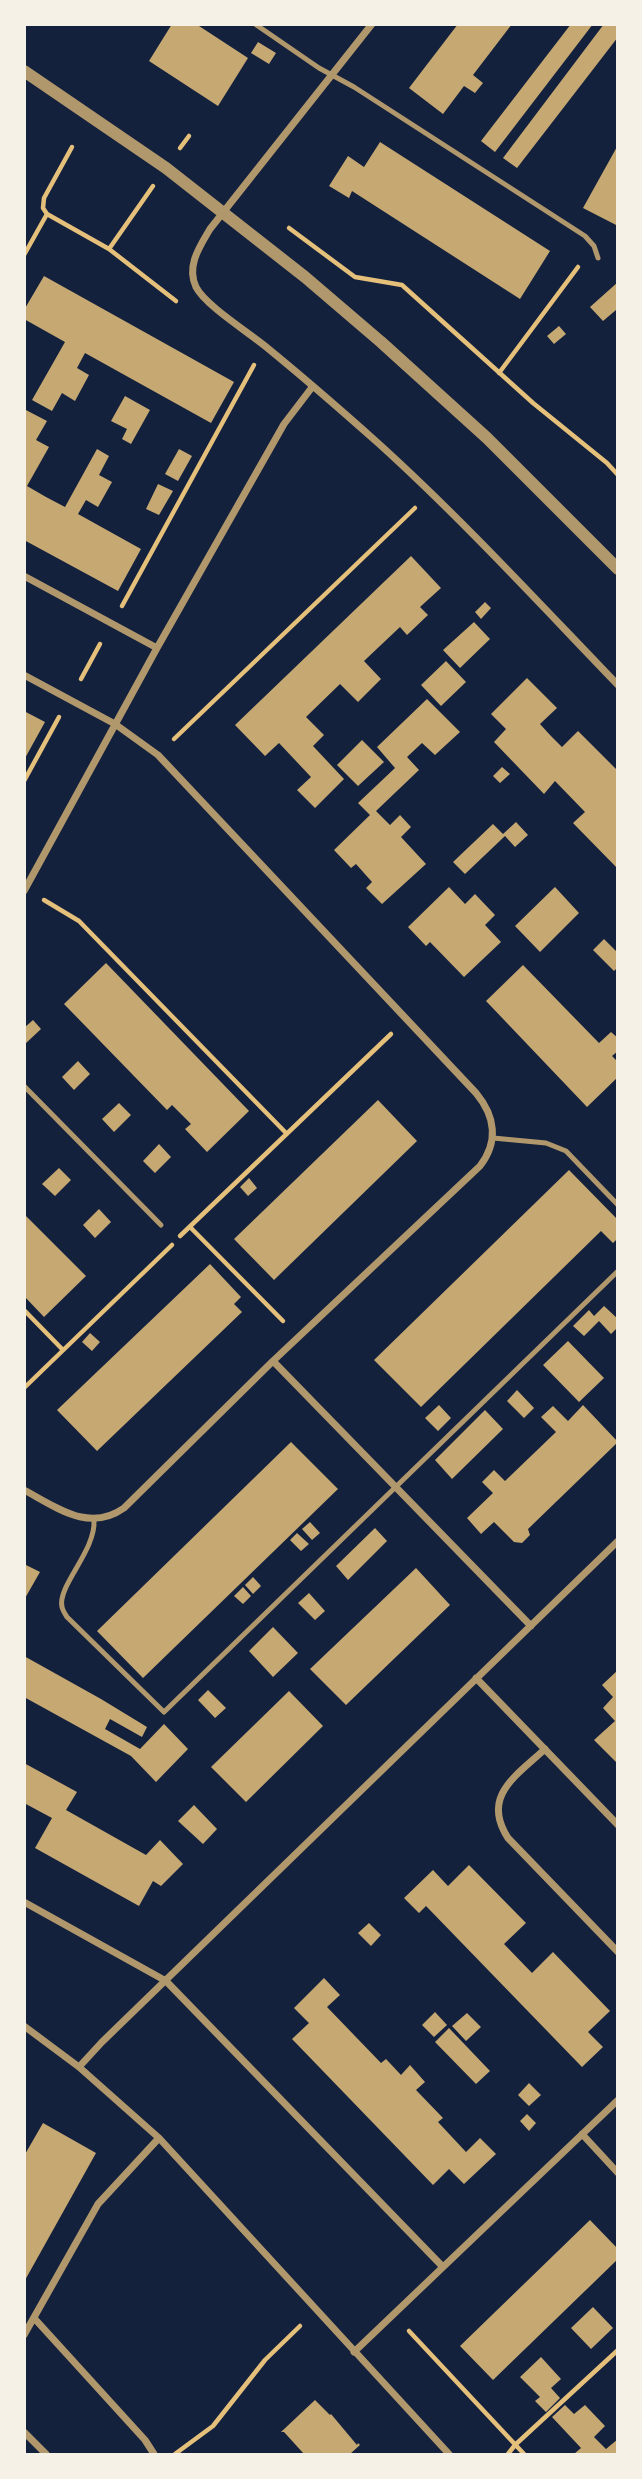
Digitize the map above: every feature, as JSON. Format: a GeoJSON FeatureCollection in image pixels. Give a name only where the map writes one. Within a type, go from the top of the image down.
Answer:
{"type":"FeatureCollection","features":[{"type":"Feature","properties":{"kind":"street"},"geometry":{"type":"LineString","coordinates":[[372,24],[210,229],[196,254],[193,278],[197,289],[379,444],[457,518],[618,685]]}},
{"type":"Feature","properties":{"kind":"street"},"geometry":{"type":"LineString","coordinates":[[24,71],[166,168],[305,277],[434,388],[618,569]]}},
{"type":"Feature","properties":{"kind":"street"},"geometry":{"type":"LineString","coordinates":[[25,890],[157,648],[284,424],[313,386]]}},
{"type":"Feature","properties":{"kind":"street"},"geometry":{"type":"LineString","coordinates":[[24,576],[157,648]]}},
{"type":"Feature","properties":{"kind":"street"},"geometry":{"type":"LineString","coordinates":[[24,675],[115,724],[158,755],[485,1104],[491,1116],[493,1138],[481,1166],[299,1336],[124,1508],[110,1517],[94,1520],[70,1514],[24,1490]]}},
{"type":"Feature","properties":{"kind":"street"},"geometry":{"type":"LineString","coordinates":[[273,1361],[531,1626]]}},
{"type":"Feature","properties":{"kind":"street"},"geometry":{"type":"LineString","coordinates":[[79,2067],[618,1541]]}},
{"type":"Feature","properties":{"kind":"street"},"geometry":{"type":"LineString","coordinates":[[476,1678],[618,1825]]}},
{"type":"Feature","properties":{"kind":"street"},"geometry":{"type":"LineString","coordinates":[[545,1749],[504,1787],[498,1813],[501,1826],[508,1838],[618,1952]]}},
{"type":"Feature","properties":{"kind":"street"},"geometry":{"type":"LineString","coordinates":[[24,1902],[166,1981],[443,2267]]}},
{"type":"Feature","properties":{"kind":"street"},"geometry":{"type":"LineString","coordinates":[[24,2026],[79,2067],[159,2137],[449,2455]]}},
{"type":"Feature","properties":{"kind":"street"},"geometry":{"type":"LineString","coordinates":[[354,2352],[618,2100]]}},
{"type":"Feature","properties":{"kind":"street"},"geometry":{"type":"LineString","coordinates":[[582,2134],[618,2173]]}},
{"type":"Feature","properties":{"kind":"street"},"geometry":{"type":"LineString","coordinates":[[24,2335],[98,2204],[159,2137]]}},
{"type":"Feature","properties":{"kind":"street"},"geometry":{"type":"LineString","coordinates":[[34,2318],[145,2440],[154,2455]]}},
{"type":"Feature","properties":{"kind":"street"},"geometry":{"type":"LineString","coordinates":[[24,2432],[46,2455]]}},
{"type":"Feature","properties":{"kind":"lane"},"geometry":{"type":"LineString","coordinates":[[255,24],[585,236],[594,246],[598,258]]}},
{"type":"Feature","properties":{"kind":"lane"},"geometry":{"type":"LineString","coordinates":[[24,1086],[161,1225]]}},
{"type":"Feature","properties":{"kind":"lane"},"geometry":{"type":"LineString","coordinates":[[493,1138],[556,1145],[566,1151],[615,1197],[618,1205]]}},
{"type":"Feature","properties":{"kind":"lane"},"geometry":{"type":"LineString","coordinates":[[94,1520],[93,1540],[63,1595],[62,1606],[67,1617],[163,1712],[618,1270]]}},
{"type":"Feature","properties":{"kind":"path"},"geometry":{"type":"LineString","coordinates":[[109,249],[189,136]]}},
{"type":"Feature","properties":{"kind":"path"},"geometry":{"type":"LineString","coordinates":[[72,147],[44,198],[43,208],[47,214],[109,249],[182,306]]}},
{"type":"Feature","properties":{"kind":"path"},"geometry":{"type":"LineString","coordinates":[[24,255],[47,214]]}},
{"type":"Feature","properties":{"kind":"path"},"geometry":{"type":"LineString","coordinates":[[284,224],[355,277],[402,285],[618,475]]}},
{"type":"Feature","properties":{"kind":"path"},"geometry":{"type":"LineString","coordinates":[[499,373],[577,268],[598,258]]}},
{"type":"Feature","properties":{"kind":"path"},"geometry":{"type":"LineString","coordinates":[[24,781],[265,346]]}},
{"type":"Feature","properties":{"kind":"path"},"geometry":{"type":"LineString","coordinates":[[158,755],[430,493]]}},
{"type":"Feature","properties":{"kind":"path"},"geometry":{"type":"LineString","coordinates":[[25,890],[79,921],[287,1134]]}},
{"type":"Feature","properties":{"kind":"path"},"geometry":{"type":"LineString","coordinates":[[24,1388],[407,1019]]}},
{"type":"Feature","properties":{"kind":"path"},"geometry":{"type":"LineString","coordinates":[[190,1227],[299,1336]]}},
{"type":"Feature","properties":{"kind":"path"},"geometry":{"type":"LineString","coordinates":[[24,1310],[64,1350]]}},
{"type":"Feature","properties":{"kind":"path"},"geometry":{"type":"LineString","coordinates":[[174,2455],[213,2426],[265,2360],[316,2311]]}},
{"type":"Feature","properties":{"kind":"path"},"geometry":{"type":"LineString","coordinates":[[394,2315],[524,2455]]}},
{"type":"Feature","properties":{"kind":"path"},"geometry":{"type":"LineString","coordinates":[[508,2455],[515,2445],[618,2350]]}},
{"type":"Feature","properties":{"kind":"building"},"geometry":{"type":"Polygon","coordinates":[[[172,24],[196,24],[248,58],[218,106],[149,61],[172,24]]]}},
{"type":"Feature","properties":{"kind":"building"},"geometry":{"type":"Polygon","coordinates":[[[458,24],[512,24],[473,75],[483,83],[475,93],[464,86],[443,114],[409,88],[458,24]]]}},
{"type":"Feature","properties":{"kind":"building"},"geometry":{"type":"Polygon","coordinates":[[[571,24],[593,24],[495,152],[481,141],[571,24]]]}},
{"type":"Feature","properties":{"kind":"building"},"geometry":{"type":"Polygon","coordinates":[[[604,24],[618,24],[618,37],[517,168],[503,158],[604,24]]]}},
{"type":"Feature","properties":{"kind":"building"},"geometry":{"type":"Polygon","coordinates":[[[258,42],[276,53],[269,64],[251,53],[258,42]]]}},
{"type":"Feature","properties":{"kind":"building"},"geometry":{"type":"Polygon","coordinates":[[[380,142],[550,251],[520,299],[352,191],[349,198],[329,186],[348,156],[364,167],[380,142]]]}},
{"type":"Feature","properties":{"kind":"building"},"geometry":{"type":"Polygon","coordinates":[[[618,145],[618,226],[583,208],[618,145]]]}},
{"type":"Feature","properties":{"kind":"building"},"geometry":{"type":"Polygon","coordinates":[[[44,276],[234,382],[211,423],[85,353],[77,368],[89,375],[75,401],[62,393],[52,411],[32,400],[65,342],[24,319],[24,310],[44,276]]]}},
{"type":"Feature","properties":{"kind":"building"},"geometry":{"type":"Polygon","coordinates":[[[618,282],[618,311],[603,321],[590,307],[618,282]]]}},
{"type":"Feature","properties":{"kind":"building"},"geometry":{"type":"Polygon","coordinates":[[[559,326],[566,334],[554,344],[547,336],[559,326]]]}},
{"type":"Feature","properties":{"kind":"building"},"geometry":{"type":"Polygon","coordinates":[[[125,396],[150,410],[131,444],[122,439],[127,429],[111,421],[125,396]]]}},
{"type":"Feature","properties":{"kind":"building"},"geometry":{"type":"Polygon","coordinates":[[[24,409],[47,421],[36,440],[49,447],[27,486],[46,497],[65,507],[97,449],[109,456],[99,475],[112,482],[98,507],[86,500],[78,514],[141,549],[118,591],[24,540],[24,409]]]}},
{"type":"Feature","properties":{"kind":"building"},"geometry":{"type":"Polygon","coordinates":[[[179,449],[192,456],[178,481],[165,474],[179,449]]]}},
{"type":"Feature","properties":{"kind":"building"},"geometry":{"type":"Polygon","coordinates":[[[158,484],[173,491],[159,515],[146,509],[158,484]]]}},
{"type":"Feature","properties":{"kind":"building"},"geometry":{"type":"Polygon","coordinates":[[[411,556],[441,588],[420,607],[428,615],[407,635],[400,627],[364,661],[381,679],[358,702],[340,684],[306,717],[324,735],[313,746],[344,779],[315,808],[297,790],[311,777],[279,743],[265,756],[235,725],[411,556]]]}},
{"type":"Feature","properties":{"kind":"building"},"geometry":{"type":"Polygon","coordinates":[[[485,602],[491,608],[481,619],[475,612],[485,602]]]}},
{"type":"Feature","properties":{"kind":"building"},"geometry":{"type":"Polygon","coordinates":[[[474,622],[490,639],[460,668],[443,650],[474,622]]]}},
{"type":"Feature","properties":{"kind":"building"},"geometry":{"type":"Polygon","coordinates":[[[446,661],[466,682],[441,706],[421,685],[446,661]]]}},
{"type":"Feature","properties":{"kind":"building"},"geometry":{"type":"Polygon","coordinates":[[[527,678],[557,708],[540,724],[550,735],[562,747],[578,731],[618,771],[618,869],[573,823],[585,812],[555,781],[544,794],[494,742],[506,729],[491,714],[527,678]]]}},
{"type":"Feature","properties":{"kind":"building"},"geometry":{"type":"Polygon","coordinates":[[[427,699],[460,732],[435,755],[422,743],[407,757],[419,770],[376,811],[390,825],[400,815],[411,827],[401,837],[426,864],[382,904],[366,888],[372,882],[356,864],[351,868],[334,850],[370,815],[358,803],[395,768],[377,747],[427,699]]]}},
{"type":"Feature","properties":{"kind":"building"},"geometry":{"type":"Polygon","coordinates":[[[24,711],[45,722],[24,760],[24,711]]]}},
{"type":"Feature","properties":{"kind":"building"},"geometry":{"type":"Polygon","coordinates":[[[362,740],[384,762],[358,786],[337,765],[362,740]]]}},
{"type":"Feature","properties":{"kind":"building"},"geometry":{"type":"Polygon","coordinates":[[[502,767],[510,774],[500,783],[493,776],[502,767]]]}},
{"type":"Feature","properties":{"kind":"building"},"geometry":{"type":"Polygon","coordinates":[[[516,822],[528,835],[515,847],[505,836],[465,874],[453,862],[493,824],[503,834],[516,822]]]}},
{"type":"Feature","properties":{"kind":"building"},"geometry":{"type":"Polygon","coordinates":[[[449,887],[465,904],[475,894],[495,915],[485,925],[501,942],[464,977],[430,942],[426,946],[408,927],[449,887]]]}},
{"type":"Feature","properties":{"kind":"building"},"geometry":{"type":"Polygon","coordinates":[[[555,887],[579,913],[540,952],[515,926],[555,887]]]}},
{"type":"Feature","properties":{"kind":"building"},"geometry":{"type":"Polygon","coordinates":[[[604,939],[618,953],[618,967],[614,971],[593,950],[604,939]]]}},
{"type":"Feature","properties":{"kind":"building"},"geometry":{"type":"Polygon","coordinates":[[[106,963],[249,1111],[207,1152],[185,1129],[191,1124],[172,1105],[167,1110],[64,1004],[106,963]]]}},
{"type":"Feature","properties":{"kind":"building"},"geometry":{"type":"Polygon","coordinates":[[[523,965],[599,1043],[611,1032],[618,1038],[618,1051],[612,1056],[618,1062],[618,1077],[587,1107],[486,1001],[523,965]]]}},
{"type":"Feature","properties":{"kind":"building"},"geometry":{"type":"Polygon","coordinates":[[[33,1020],[41,1029],[24,1045],[24,1028],[33,1020]]]}},
{"type":"Feature","properties":{"kind":"building"},"geometry":{"type":"Polygon","coordinates":[[[78,1061],[90,1074],[74,1090],[62,1077],[78,1061]]]}},
{"type":"Feature","properties":{"kind":"building"},"geometry":{"type":"Polygon","coordinates":[[[378,1100],[417,1141],[274,1280],[234,1239],[378,1100]]]}},
{"type":"Feature","properties":{"kind":"building"},"geometry":{"type":"Polygon","coordinates":[[[119,1103],[131,1115],[114,1132],[102,1119],[119,1103]]]}},
{"type":"Feature","properties":{"kind":"building"},"geometry":{"type":"Polygon","coordinates":[[[159,1144],[171,1157],[155,1173],[143,1161],[159,1144]]]}},
{"type":"Feature","properties":{"kind":"building"},"geometry":{"type":"Polygon","coordinates":[[[59,1168],[71,1180],[55,1196],[42,1184],[59,1168]]]}},
{"type":"Feature","properties":{"kind":"building"},"geometry":{"type":"Polygon","coordinates":[[[569,1170],[618,1220],[618,1238],[613,1243],[601,1231],[421,1407],[374,1360],[569,1170]]]}},
{"type":"Feature","properties":{"kind":"building"},"geometry":{"type":"Polygon","coordinates":[[[249,1178],[257,1188],[248,1196],[240,1187],[249,1178]]]}},
{"type":"Feature","properties":{"kind":"building"},"geometry":{"type":"Polygon","coordinates":[[[99,1209],[111,1222],[95,1238],[83,1225],[99,1209]]]}},
{"type":"Feature","properties":{"kind":"building"},"geometry":{"type":"Polygon","coordinates":[[[24,1214],[86,1276],[44,1317],[24,1296],[24,1214]]]}},
{"type":"Feature","properties":{"kind":"building"},"geometry":{"type":"Polygon","coordinates":[[[210,1264],[241,1297],[234,1304],[242,1312],[97,1451],[57,1410],[210,1264]]]}},
{"type":"Feature","properties":{"kind":"building"},"geometry":{"type":"Polygon","coordinates":[[[604,1306],[618,1319],[618,1327],[611,1334],[599,1321],[584,1336],[573,1326],[589,1310],[594,1316],[604,1306]]]}},
{"type":"Feature","properties":{"kind":"building"},"geometry":{"type":"Polygon","coordinates":[[[90,1333],[100,1342],[92,1351],[82,1342],[90,1333]]]}},
{"type":"Feature","properties":{"kind":"building"},"geometry":{"type":"Polygon","coordinates":[[[568,1341],[604,1378],[579,1402],[543,1365],[568,1341]]]}},
{"type":"Feature","properties":{"kind":"building"},"geometry":{"type":"Polygon","coordinates":[[[517,1390],[534,1408],[524,1418],[507,1401],[517,1390]]]}},
{"type":"Feature","properties":{"kind":"building"},"geometry":{"type":"Polygon","coordinates":[[[439,1405],[451,1418],[438,1431],[425,1418],[439,1405]]]}},
{"type":"Feature","properties":{"kind":"building"},"geometry":{"type":"Polygon","coordinates":[[[583,1405],[618,1442],[528,1529],[530,1535],[522,1543],[514,1542],[494,1522],[481,1534],[467,1518],[493,1493],[482,1482],[494,1470],[505,1481],[556,1432],[541,1417],[553,1406],[568,1421],[583,1405]]]}},
{"type":"Feature","properties":{"kind":"building"},"geometry":{"type":"Polygon","coordinates":[[[485,1410],[503,1429],[452,1479],[435,1460],[485,1410]]]}},
{"type":"Feature","properties":{"kind":"building"},"geometry":{"type":"Polygon","coordinates":[[[291,1442],[338,1489],[143,1678],[97,1631],[291,1442]]]}},
{"type":"Feature","properties":{"kind":"building"},"geometry":{"type":"Polygon","coordinates":[[[310,1522],[320,1533],[312,1540],[302,1529],[310,1522]]]}},
{"type":"Feature","properties":{"kind":"building"},"geometry":{"type":"Polygon","coordinates":[[[375,1528],[387,1541],[348,1580],[336,1566],[375,1528]]]}},
{"type":"Feature","properties":{"kind":"building"},"geometry":{"type":"Polygon","coordinates":[[[297,1533],[309,1544],[301,1551],[290,1540],[297,1533]]]}},
{"type":"Feature","properties":{"kind":"building"},"geometry":{"type":"Polygon","coordinates":[[[24,1564],[40,1572],[24,1600],[24,1564]]]}},
{"type":"Feature","properties":{"kind":"building"},"geometry":{"type":"Polygon","coordinates":[[[416,1568],[450,1605],[346,1705],[310,1669],[416,1568]]]}},
{"type":"Feature","properties":{"kind":"building"},"geometry":{"type":"Polygon","coordinates":[[[253,1577],[261,1586],[253,1594],[245,1585],[253,1577]]]}},
{"type":"Feature","properties":{"kind":"building"},"geometry":{"type":"Polygon","coordinates":[[[243,1587],[251,1596],[243,1604],[234,1596],[243,1587]]]}},
{"type":"Feature","properties":{"kind":"building"},"geometry":{"type":"Polygon","coordinates":[[[309,1593],[325,1611],[315,1620],[298,1603],[309,1593]]]}},
{"type":"Feature","properties":{"kind":"building"},"geometry":{"type":"Polygon","coordinates":[[[273,1627],[298,1653],[273,1677],[249,1651],[273,1627]]]}},
{"type":"Feature","properties":{"kind":"building"},"geometry":{"type":"Polygon","coordinates":[[[24,1656],[147,1727],[142,1737],[110,1719],[105,1729],[140,1749],[164,1724],[188,1749],[156,1782],[131,1756],[24,1697],[24,1656]]]}},
{"type":"Feature","properties":{"kind":"building"},"geometry":{"type":"Polygon","coordinates":[[[618,1670],[618,1764],[594,1740],[615,1721],[603,1708],[613,1697],[602,1685],[618,1670]]]}},
{"type":"Feature","properties":{"kind":"building"},"geometry":{"type":"Polygon","coordinates":[[[208,1690],[226,1708],[215,1718],[198,1700],[208,1690]]]}},
{"type":"Feature","properties":{"kind":"building"},"geometry":{"type":"Polygon","coordinates":[[[289,1691],[323,1726],[246,1802],[211,1767],[289,1691]]]}},
{"type":"Feature","properties":{"kind":"building"},"geometry":{"type":"Polygon","coordinates":[[[24,1763],[77,1792],[66,1810],[146,1855],[160,1840],[183,1864],[161,1886],[153,1881],[139,1906],[35,1848],[52,1818],[24,1803],[24,1763]]]}},
{"type":"Feature","properties":{"kind":"building"},"geometry":{"type":"Polygon","coordinates":[[[194,1805],[217,1829],[203,1844],[178,1821],[194,1805]]]}},
{"type":"Feature","properties":{"kind":"building"},"geometry":{"type":"Polygon","coordinates":[[[469,1865],[526,1923],[504,1944],[532,1973],[553,1952],[610,2011],[588,2032],[603,2047],[582,2067],[426,1906],[419,1913],[404,1898],[433,1870],[448,1886],[469,1865]]]}},
{"type":"Feature","properties":{"kind":"building"},"geometry":{"type":"Polygon","coordinates":[[[369,1923],[381,1935],[371,1946],[358,1933],[369,1923]]]}},
{"type":"Feature","properties":{"kind":"building"},"geometry":{"type":"Polygon","coordinates":[[[324,1978],[340,1995],[327,2007],[381,2063],[386,2059],[401,2075],[410,2065],[425,2082],[416,2090],[443,2118],[438,2122],[466,2152],[480,2138],[496,2154],[464,2184],[449,2169],[433,2185],[292,2039],[309,2023],[294,2008],[324,1978]]]}},
{"type":"Feature","properties":{"kind":"building"},"geometry":{"type":"Polygon","coordinates":[[[435,2012],[447,2025],[434,2037],[422,2025],[435,2012]]]}},
{"type":"Feature","properties":{"kind":"building"},"geometry":{"type":"Polygon","coordinates":[[[467,2013],[481,2027],[466,2041],[452,2026],[467,2013]]]}},
{"type":"Feature","properties":{"kind":"building"},"geometry":{"type":"Polygon","coordinates":[[[449,2028],[490,2071],[476,2084],[435,2042],[449,2028]]]}},
{"type":"Feature","properties":{"kind":"building"},"geometry":{"type":"Polygon","coordinates":[[[529,2083],[541,2095],[529,2106],[518,2095],[529,2083]]]}},
{"type":"Feature","properties":{"kind":"building"},"geometry":{"type":"Polygon","coordinates":[[[527,2114],[536,2123],[529,2131],[520,2121],[527,2114]]]}},
{"type":"Feature","properties":{"kind":"building"},"geometry":{"type":"Polygon","coordinates":[[[43,2123],[96,2153],[24,2282],[24,2156],[43,2123]]]}},
{"type":"Feature","properties":{"kind":"building"},"geometry":{"type":"Polygon","coordinates":[[[590,2220],[618,2249],[618,2259],[493,2380],[460,2346],[590,2220]]]}},
{"type":"Feature","properties":{"kind":"building"},"geometry":{"type":"Polygon","coordinates":[[[593,2307],[613,2328],[591,2349],[571,2328],[593,2307]]]}},
{"type":"Feature","properties":{"kind":"building"},"geometry":{"type":"Polygon","coordinates":[[[541,2357],[561,2379],[551,2388],[560,2398],[546,2412],[535,2401],[540,2397],[520,2377],[541,2357]]]}},
{"type":"Feature","properties":{"kind":"building"},"geometry":{"type":"Polygon","coordinates":[[[315,2400],[331,2414],[357,2445],[360,2445],[350,2454],[304,2454],[281,2432],[315,2400]]]}},
{"type":"Feature","properties":{"kind":"building"},"geometry":{"type":"Polygon","coordinates":[[[565,2405],[574,2414],[585,2405],[605,2426],[594,2437],[606,2449],[618,2439],[618,2454],[574,2454],[581,2448],[552,2417],[565,2405]]]}}]}
